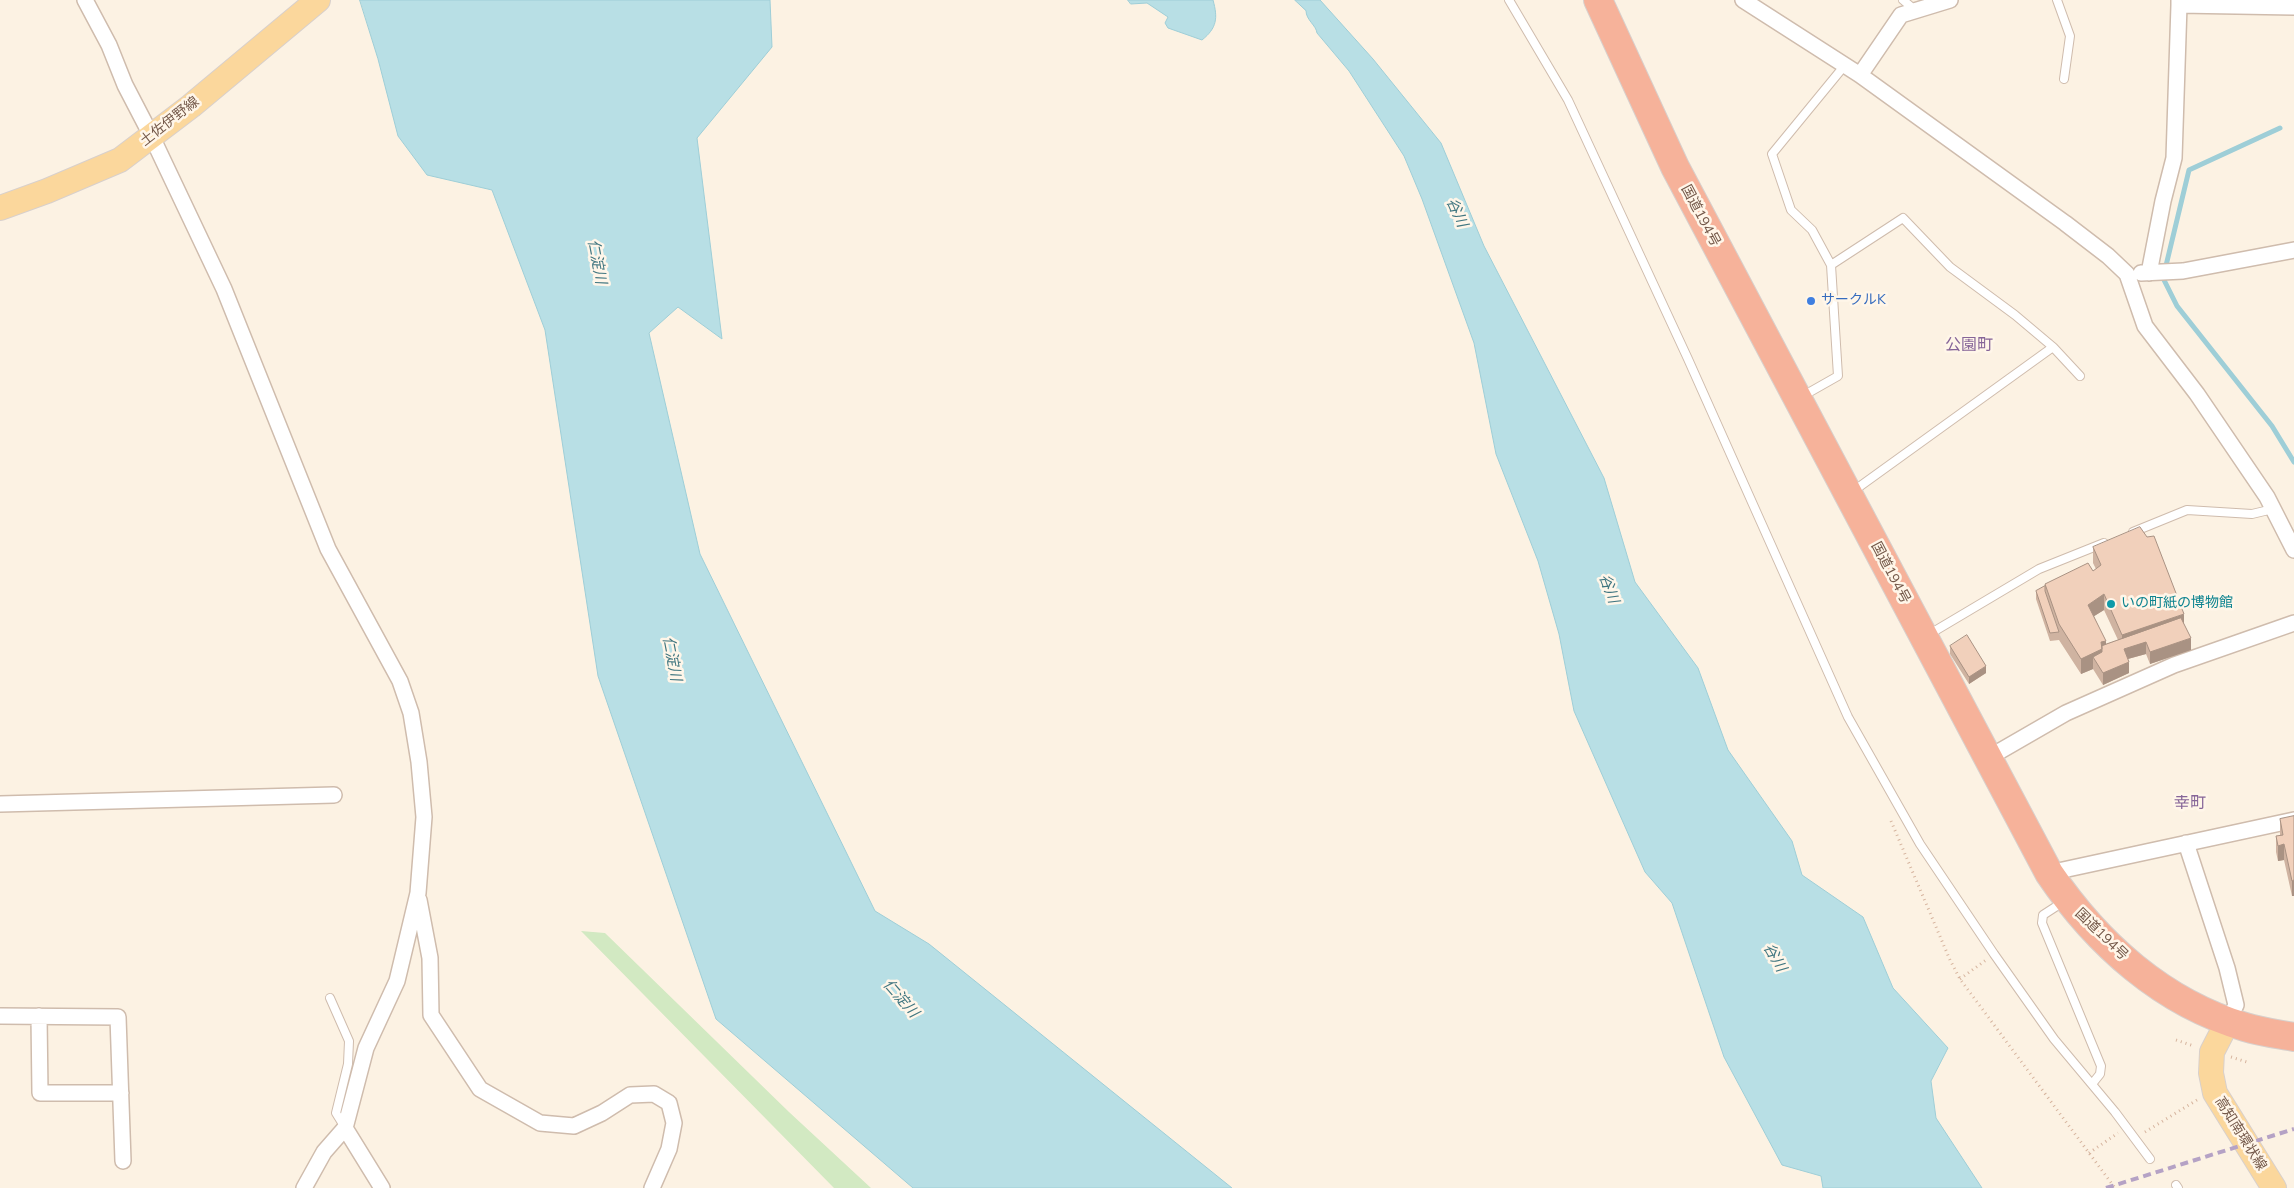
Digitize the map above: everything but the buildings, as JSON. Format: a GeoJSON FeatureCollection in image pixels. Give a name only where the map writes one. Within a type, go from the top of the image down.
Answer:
{"type":"FeatureCollection","features":[{"type":"Feature","properties":{"kind":"highway","name":"国道194号"},"geometry":{"type":"LineString","coordinates":[[1598,0],[1675,167],[2049,873],[2067,900],[2085,923],[2108,945],[2154,982],[2196,1008],[2247,1028],[2294,1037]]}},
{"type":"Feature","properties":{"kind":"main road","name":"土佐伊野線"},"geometry":{"type":"LineString","coordinates":[[0,208],[47,191],[120,160],[191,106],[318,0]]}},
{"type":"Feature","properties":{"kind":"main road","name":"高知南環状線"},"geometry":{"type":"LineString","coordinates":[[2228,1021],[2212,1052],[2211,1073],[2215,1093],[2274,1188]]}},
{"type":"Feature","properties":{"kind":"street"},"geometry":{"type":"LineString","coordinates":[[85,0],[109,45],[125,85],[152,137],[224,289],[328,548],[400,681],[412,723],[419,762],[424,817],[418,893],[397,981],[366,1048],[345,1128],[324,1152],[304,1188]]}},
{"type":"Feature","properties":{"kind":"street"},"geometry":{"type":"LineString","coordinates":[[1743,0],[1860,75],[2065,223],[2108,256],[2127,274],[2145,326],[2197,394],[2267,496],[2294,550]]}},
{"type":"Feature","properties":{"kind":"street"},"geometry":{"type":"LineString","coordinates":[[1860,75],[1901,15],[1950,0]]}},
{"type":"Feature","properties":{"kind":"street"},"geometry":{"type":"LineString","coordinates":[[2149,273],[2163,201],[2174,158],[2179,3],[2294,7]]}},
{"type":"Feature","properties":{"kind":"street"},"geometry":{"type":"LineString","coordinates":[[2127,274],[2183,271],[2294,250]]}},
{"type":"Feature","properties":{"kind":"street"},"geometry":{"type":"LineString","coordinates":[[1988,758],[2066,713],[2174,664],[2294,623]]}},
{"type":"Feature","properties":{"kind":"street"},"geometry":{"type":"LineString","coordinates":[[0,804],[334,795]]}},
{"type":"Feature","properties":{"kind":"street"},"geometry":{"type":"LineString","coordinates":[[2049,873],[2294,820]]}},
{"type":"Feature","properties":{"kind":"street"},"geometry":{"type":"LineString","coordinates":[[2186,843],[2227,968],[2236,1005],[2228,1021]]}},
{"type":"Feature","properties":{"kind":"street"},"geometry":{"type":"LineString","coordinates":[[418,893],[430,958],[430,1015],[480,1089],[540,1123],[574,1126],[602,1113],[630,1095],[654,1094],[669,1103],[674,1123],[669,1148],[652,1188]]}},
{"type":"Feature","properties":{"kind":"street"},"geometry":{"type":"LineString","coordinates":[[0,1016],[118,1016],[123,1161]]}},
{"type":"Feature","properties":{"kind":"street"},"geometry":{"type":"LineString","coordinates":[[39,1016],[40,1093],[121,1093]]}},
{"type":"Feature","properties":{"kind":"street"},"geometry":{"type":"LineString","coordinates":[[345,1128],[382,1188]]}},
{"type":"Feature","properties":{"kind":"lane"},"geometry":{"type":"LineString","coordinates":[[1509,0],[1568,100],[1688,359],[1848,717],[1920,844],[1994,954],[2054,1039],[2092,1084],[2150,1159]]}},
{"type":"Feature","properties":{"kind":"lane"},"geometry":{"type":"LineString","coordinates":[[1903,0],[1915,10]]}},
{"type":"Feature","properties":{"kind":"lane"},"geometry":{"type":"LineString","coordinates":[[2057,0],[2070,36],[2064,79]]}},
{"type":"Feature","properties":{"kind":"lane"},"geometry":{"type":"LineString","coordinates":[[1797,399],[1838,376],[1831,265],[1812,230],[1791,210],[1772,154],[1845,65]]}},
{"type":"Feature","properties":{"kind":"lane"},"geometry":{"type":"LineString","coordinates":[[1831,265],[1904,218],[1950,266],[2016,315],[2053,347],[2080,376]]}},
{"type":"Feature","properties":{"kind":"lane"},"geometry":{"type":"LineString","coordinates":[[1848,495],[2053,347]]}},
{"type":"Feature","properties":{"kind":"lane"},"geometry":{"type":"LineString","coordinates":[[2122,536],[2187,510],[2252,514],[2273,509]]}},
{"type":"Feature","properties":{"kind":"lane"},"geometry":{"type":"LineString","coordinates":[[1924,637],[2039,569],[2113,539]]}},
{"type":"Feature","properties":{"kind":"lane"},"geometry":{"type":"LineString","coordinates":[[2067,900],[2043,915],[2042,923],[2101,1066],[2100,1074],[2092,1084]]}},
{"type":"Feature","properties":{"kind":"lane"},"geometry":{"type":"LineString","coordinates":[[330,998],[349,1041],[348,1064],[336,1113],[345,1128]]}},
{"type":"Feature","properties":{"kind":"path"},"geometry":{"type":"LineString","coordinates":[[1889,817],[1950,960],[1960,979],[2115,1188]]}},
{"type":"Feature","properties":{"kind":"path"},"geometry":{"type":"LineString","coordinates":[[1960,979],[1994,954]]}},
{"type":"Feature","properties":{"kind":"path"},"geometry":{"type":"LineString","coordinates":[[2135,1138],[2200,1099]]}},
{"type":"Feature","properties":{"kind":"path"},"geometry":{"type":"LineString","coordinates":[[2089,1153],[2126,1127]]}},
{"type":"Feature","properties":{"kind":"green space"},"geometry":{"type":"Polygon","coordinates":[[[581,931],[605,933],[789,1112],[871,1188],[834,1188],[581,931]]]}},
{"type":"Feature","properties":{"kind":"water","name":"仁淀川"},"geometry":{"type":"Polygon","coordinates":[[[360,0],[770,0],[772,47],[697,138],[722,339],[678,307],[649,333],[700,554],[875,911],[929,944],[1232,1188],[913,1188],[716,1019],[598,676],[545,330],[492,190],[427,175],[398,136],[360,0]]]}},
{"type":"Feature","properties":{"kind":"water"},"geometry":{"type":"Polygon","coordinates":[[[1128,0],[1213,0],[1216,12],[1215,22],[1211,31],[1202,40],[1168,28],[1165,23],[1168,17],[1147,3],[1131,4],[1128,0]]]}},
{"type":"Feature","properties":{"kind":"water","name":"谷川"},"geometry":{"type":"Polygon","coordinates":[[[1295,0],[1320,0],[1373,59],[1441,143],[1484,246],[1604,478],[1635,582],[1698,668],[1728,750],[1792,841],[1802,875],[1863,917],[1893,988],[1948,1048],[1931,1081],[1936,1118],[1982,1188],[1823,1188],[1821,1176],[1782,1165],[1724,1057],[1672,903],[1645,872],[1574,711],[1559,634],[1538,561],[1496,454],[1474,343],[1422,199],[1404,156],[1349,71],[1317,33],[1306,11],[1295,0]]]}},
{"type":"Feature","properties":{"kind":"waterway"},"geometry":{"type":"LineString","coordinates":[[2280,128],[2189,170],[2163,278],[2177,306],[2272,426],[2294,462]]}},
{"type":"Feature","properties":{"kind":"railway"},"geometry":{"type":"LineString","coordinates":[[2106,1188],[2294,1129]]}},
{"type":"Feature","properties":{"kind":"place","name":"サークルK"},"geometry":{"type":"Point","coordinates":[1811,301]}},
{"type":"Feature","properties":{"kind":"place","name":"いの町紙の博物館"},"geometry":{"type":"Point","coordinates":[2111,604]}},
{"type":"Feature","properties":{"kind":"district","name":"公園町"},"geometry":{"type":"Point","coordinates":[1969,346]}},
{"type":"Feature","properties":{"kind":"district","name":"幸町"},"geometry":{"type":"Point","coordinates":[2190,804]}}]}
